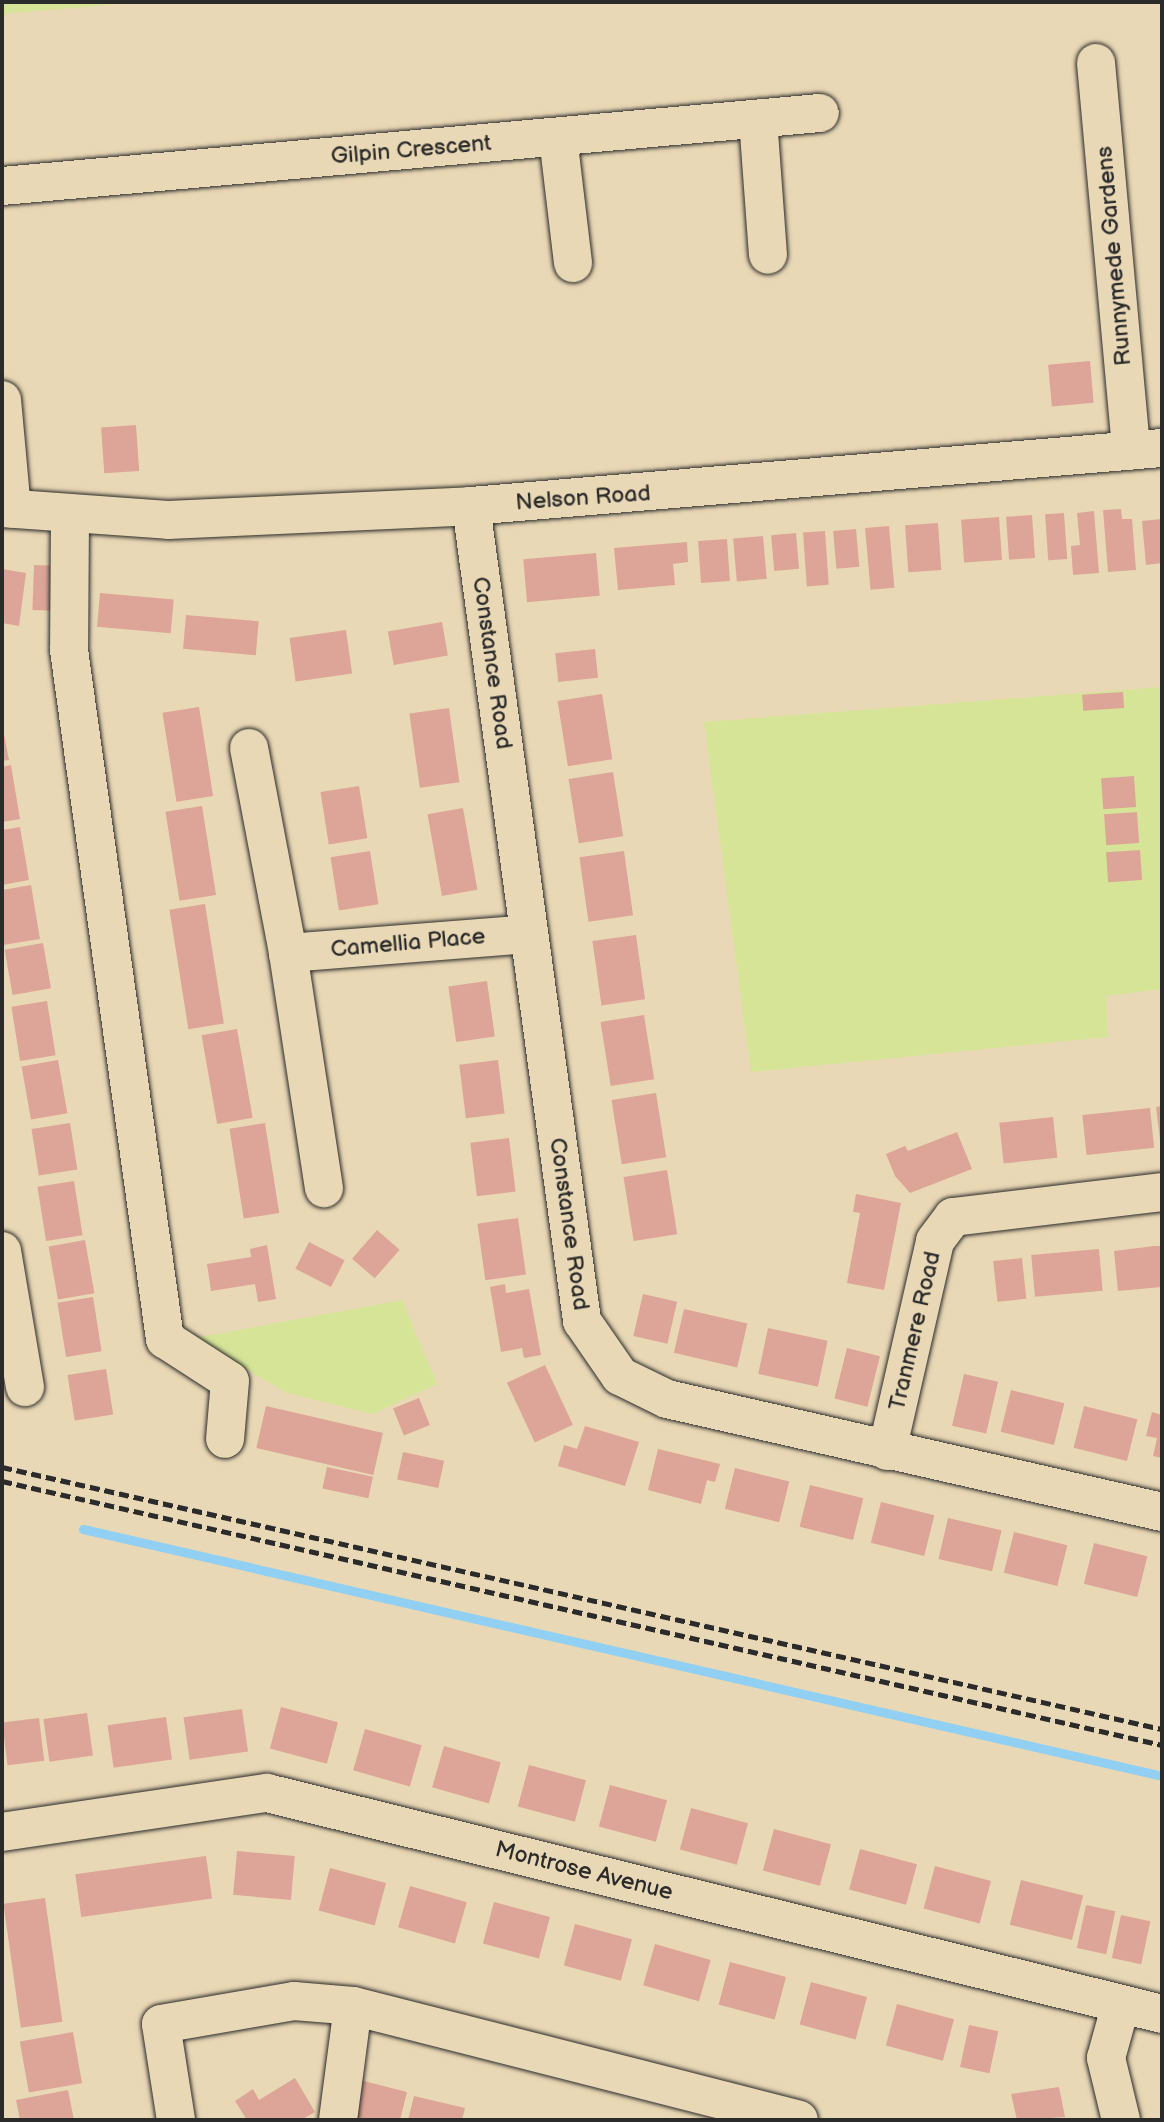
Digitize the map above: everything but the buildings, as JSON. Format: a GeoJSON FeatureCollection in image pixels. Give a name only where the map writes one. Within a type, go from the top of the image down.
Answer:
{"type":"FeatureCollection","features":[{"type":"Feature","properties":{"kind":"street","name":"Runnymede Gardens"},"geometry":{"type":"LineString","coordinates":[[1096,63],[1147,449]]}},
{"type":"Feature","properties":{"kind":"street","name":"Gilpin Crescent"},"geometry":{"type":"LineString","coordinates":[[2,186],[820,113]]}},
{"type":"Feature","properties":{"kind":"street"},"geometry":{"type":"LineString","coordinates":[[758,119],[768,254]]}},
{"type":"Feature","properties":{"kind":"street"},"geometry":{"type":"LineString","coordinates":[[558,137],[572,263]]}},
{"type":"Feature","properties":{"kind":"street"},"geometry":{"type":"LineString","coordinates":[[2,400],[7,509]]}},
{"type":"Feature","properties":{"kind":"street","name":"Nelson Road"},"geometry":{"type":"LineString","coordinates":[[7,509],[70,516],[168,520],[471,506],[1147,449]]}},
{"type":"Feature","properties":{"kind":"street","name":"Constance Road"},"geometry":{"type":"LineString","coordinates":[[471,506],[582,1321],[620,1376],[667,1399],[1162,1512]]}},
{"type":"Feature","properties":{"kind":"street"},"geometry":{"type":"LineString","coordinates":[[70,516],[69,650],[165,1339],[230,1381],[225,1439]]}},
{"type":"Feature","properties":{"kind":"street"},"geometry":{"type":"LineString","coordinates":[[249,748],[289,953],[324,1188]]}},
{"type":"Feature","properties":{"kind":"street","name":"Camellia Place"},"geometry":{"type":"LineString","coordinates":[[289,953],[528,934]]}},
{"type":"Feature","properties":{"kind":"street","name":"Tranmere Road"},"geometry":{"type":"LineString","coordinates":[[887,1451],[935,1241],[953,1217],[1162,1192]]}},
{"type":"Feature","properties":{"kind":"street"},"geometry":{"type":"LineString","coordinates":[[2,1251],[25,1387]]}},
{"type":"Feature","properties":{"kind":"street","name":"Montrose Avenue"},"geometry":{"type":"LineString","coordinates":[[2,1832],[267,1793],[1162,2014]]}},
{"type":"Feature","properties":{"kind":"street"},"geometry":{"type":"LineString","coordinates":[[176,2120],[161,2024],[294,2001],[353,2006],[725,2111],[799,2120]]}},
{"type":"Feature","properties":{"kind":"street"},"geometry":{"type":"LineString","coordinates":[[1121,2004],[1107,2058],[1121,2120]]}},
{"type":"Feature","properties":{"kind":"street"},"geometry":{"type":"LineString","coordinates":[[338,2120],[353,2006]]}},
{"type":"Feature","properties":{"kind":"green space"},"geometry":{"type":"Polygon","coordinates":[[[2,2],[143,2],[2,14],[2,2]]]}},
{"type":"Feature","properties":{"kind":"green space"},"geometry":{"type":"Polygon","coordinates":[[[1162,687],[1162,989],[1106,996],[1108,1037],[751,1072],[704,722],[1162,687]]]}},
{"type":"Feature","properties":{"kind":"green space"},"geometry":{"type":"Polygon","coordinates":[[[402,1300],[437,1384],[372,1414],[287,1393],[194,1338],[402,1300]]]}},
{"type":"Feature","properties":{"kind":"waterway"},"geometry":{"type":"LineString","coordinates":[[83,1529],[1162,1776]]}},
{"type":"Feature","properties":{"kind":"railway"},"geometry":{"type":"LineString","coordinates":[[2,1467],[1162,1729]]}},
{"type":"Feature","properties":{"kind":"railway"},"geometry":{"type":"LineString","coordinates":[[2,1481],[1162,1745]]}}]}
